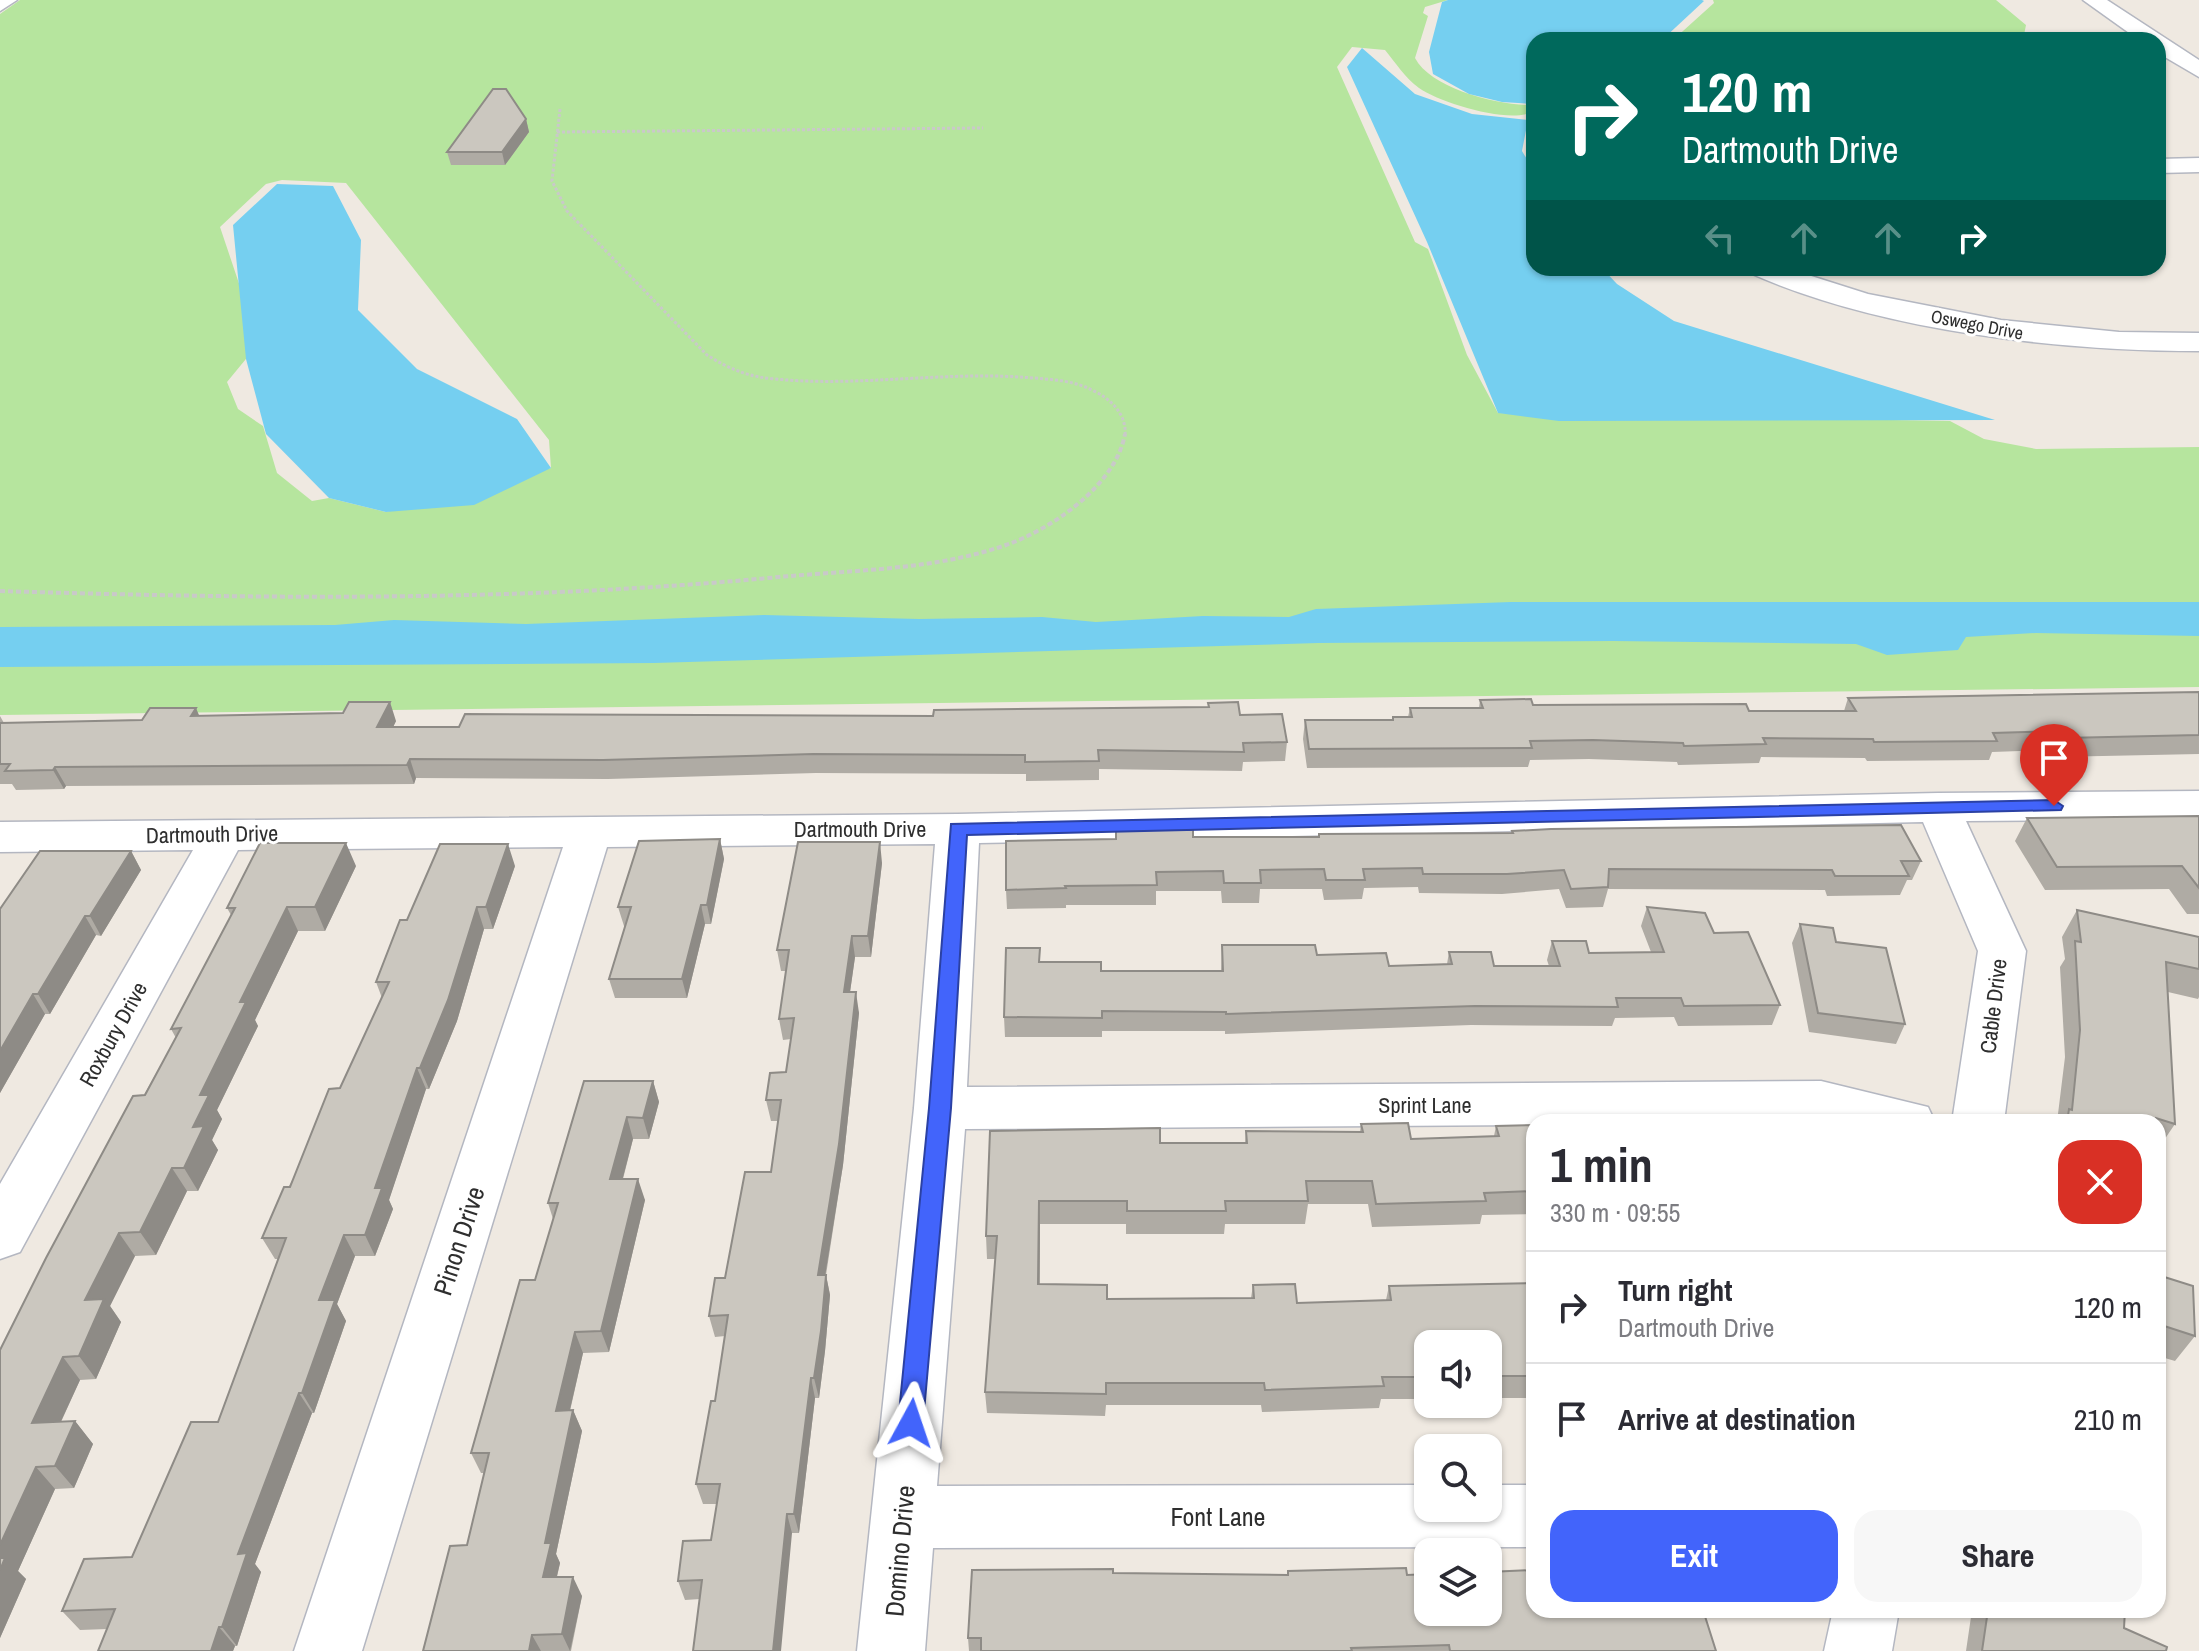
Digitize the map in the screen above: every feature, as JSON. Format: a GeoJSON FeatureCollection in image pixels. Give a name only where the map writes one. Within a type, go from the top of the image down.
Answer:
{"type":"FeatureCollection","features":[{"type":"Feature","properties":{"kind":"street"},"geometry":{"type":"LineString","coordinates":[[0,5],[7,0]]}},
{"type":"Feature","properties":{"kind":"street"},"geometry":{"type":"LineString","coordinates":[[2093,0],[2141,32]]}},
{"type":"Feature","properties":{"kind":"street"},"geometry":{"type":"LineString","coordinates":[[2166,49],[2199,70]]}},
{"type":"Feature","properties":{"kind":"street"},"geometry":{"type":"LineString","coordinates":[[2166,70],[2199,70]]}},
{"type":"Feature","properties":{"kind":"street"},"geometry":{"type":"LineString","coordinates":[[2166,166],[2199,165]]}},
{"type":"Feature","properties":{"kind":"street","name":"Oswego Drive"},"geometry":{"type":"LineString","coordinates":[[1780,276],[1840,295],[2009,332],[2103,341],[2199,342]]}},
{"type":"Feature","properties":{"kind":"street","name":"Dartmouth Drive"},"geometry":{"type":"LineString","coordinates":[[0,837],[958,829],[1938,807],[2199,805]]}},
{"type":"Feature","properties":{"kind":"street","name":"Cable Drive"},"geometry":{"type":"LineString","coordinates":[[1938,807],[2002,951],[1979,1114]]}},
{"type":"Feature","properties":{"kind":"street","name":"Domino Drive"},"geometry":{"type":"LineString","coordinates":[[891,1651],[940,1108],[958,829]]}},
{"type":"Feature","properties":{"kind":"street","name":"Pinon Drive"},"geometry":{"type":"LineString","coordinates":[[328,1651],[590,831]]}},
{"type":"Feature","properties":{"kind":"street","name":"Roxbury Drive"},"geometry":{"type":"LineString","coordinates":[[0,1235],[225,834]]}},
{"type":"Feature","properties":{"kind":"street","name":"Sprint Lane"},"geometry":{"type":"LineString","coordinates":[[940,1108],[1821,1102],[1874,1114]]}},
{"type":"Feature","properties":{"kind":"street","name":"Font Lane"},"geometry":{"type":"LineString","coordinates":[[902,1517],[1526,1516]]}},
{"type":"Feature","properties":{"kind":"street"},"geometry":{"type":"LineString","coordinates":[[1858,1651],[1864,1618]]}},
{"type":"Feature","properties":{"kind":"path"},"geometry":{"type":"LineString","coordinates":[[0,591],[266,599],[590,592],[704,586],[959,557],[1027,537],[1071,510],[1099,482],[1121,452],[1128,426],[1119,408],[1100,392],[1067,382],[957,375],[830,382],[785,380],[734,372],[707,355],[567,211],[552,181],[560,109]]}},
{"type":"Feature","properties":{"kind":"path"},"geometry":{"type":"LineString","coordinates":[[557,132],[983,128]]}},
{"type":"Feature","properties":{"kind":"green space"},"geometry":{"type":"Polygon","coordinates":[[[20,0],[1448,0],[1425,7],[1423,13],[1428,16],[1415,58],[1423,69],[1451,87],[1486,99],[1526,105],[1526,114],[1493,114],[1429,94],[1405,75],[1385,50],[1352,47],[1337,67],[1415,242],[1428,249],[1467,355],[1498,413],[1950,421],[1984,439],[2036,449],[2199,447],[2199,687],[0,715],[0,14],[20,0]],[[282,180],[266,184],[220,227],[259,343],[227,382],[238,409],[263,426],[277,473],[312,501],[329,498],[386,512],[551,468],[549,440],[346,183],[282,180]]]}},
{"type":"Feature","properties":{"kind":"green space"},"geometry":{"type":"Polygon","coordinates":[[[1713,0],[1996,0],[2026,25],[2025,32],[1682,32],[1714,3],[1713,0]]]}},
{"type":"Feature","properties":{"kind":"water"},"geometry":{"type":"Polygon","coordinates":[[[1704,1],[1671,32],[1526,32],[1526,104],[1502,102],[1469,94],[1433,74],[1429,52],[1442,2],[1704,1]]]}},
{"type":"Feature","properties":{"kind":"water"},"geometry":{"type":"Polygon","coordinates":[[[1362,48],[1415,94],[1472,114],[1526,120],[1522,151],[1526,158],[1526,276],[1610,276],[1674,321],[1995,420],[1559,421],[1498,413],[1427,242],[1347,67],[1362,48]]]}},
{"type":"Feature","properties":{"kind":"water"},"geometry":{"type":"Polygon","coordinates":[[[277,184],[333,186],[361,240],[358,310],[417,369],[517,419],[551,468],[474,505],[386,512],[329,498],[266,434],[246,359],[233,225],[277,184]]]}},
{"type":"Feature","properties":{"kind":"water"},"geometry":{"type":"Polygon","coordinates":[[[1511,602],[2199,602],[2199,636],[2036,633],[1966,637],[1958,650],[1887,655],[1856,644],[1613,641],[1318,643],[654,663],[0,667],[0,627],[335,625],[394,620],[526,624],[764,615],[919,619],[1042,617],[1096,622],[1203,616],[1289,617],[1316,609],[1511,602]]]}},
{"type":"Feature","properties":{"kind":"building"},"geometry":{"type":"Polygon","coordinates":[[[493,89],[506,89],[526,119],[502,152],[447,152],[493,89]]]}},
{"type":"Feature","properties":{"kind":"building"},"geometry":{"type":"Polygon","coordinates":[[[2199,692],[2199,735],[2063,738],[2059,731],[1993,733],[1997,741],[1874,742],[1873,739],[1763,738],[1766,744],[1684,746],[1683,743],[1593,740],[1530,741],[1532,748],[1309,749],[1305,720],[1393,720],[1393,717],[1412,717],[1410,708],[1483,708],[1480,700],[1531,699],[1533,705],[1746,704],[1749,711],[1856,711],[1848,698],[2199,692]]]}},
{"type":"Feature","properties":{"kind":"building"},"geometry":{"type":"Polygon","coordinates":[[[349,702],[390,702],[377,727],[459,727],[465,714],[933,716],[934,710],[1209,707],[1208,703],[1238,702],[1240,715],[1282,714],[1287,742],[1243,743],[1244,752],[1098,750],[1099,761],[1025,762],[1025,755],[813,754],[603,760],[410,759],[407,765],[55,767],[53,770],[5,771],[10,764],[0,764],[0,723],[142,720],[150,708],[196,708],[191,716],[343,713],[349,702]]]}},
{"type":"Feature","properties":{"kind":"building"},"geometry":{"type":"Polygon","coordinates":[[[2199,816],[2199,888],[2182,866],[2057,867],[2027,818],[2199,816]]]}},
{"type":"Feature","properties":{"kind":"building"},"geometry":{"type":"Polygon","coordinates":[[[1901,825],[1921,861],[1901,861],[1909,876],[1835,876],[1832,870],[1609,869],[1608,887],[1571,889],[1564,870],[1423,874],[1422,868],[1363,869],[1365,880],[1326,880],[1324,869],[1260,870],[1261,883],[1224,883],[1223,871],[1156,872],[1157,885],[1006,890],[1006,841],[1116,839],[1116,830],[1193,830],[1193,837],[1319,837],[1319,834],[1513,833],[1551,829],[1901,825]]]}},
{"type":"Feature","properties":{"kind":"building"},"geometry":{"type":"Polygon","coordinates":[[[720,839],[707,905],[701,905],[682,979],[609,979],[631,907],[618,907],[639,841],[720,839]]]}},
{"type":"Feature","properties":{"kind":"building"},"geometry":{"type":"Polygon","coordinates":[[[798,842],[880,842],[868,936],[852,936],[844,992],[856,992],[839,1144],[818,1275],[826,1275],[821,1331],[814,1378],[811,1378],[794,1514],[787,1514],[773,1651],[693,1651],[702,1580],[678,1581],[683,1541],[711,1540],[720,1484],[696,1484],[711,1401],[715,1401],[728,1315],[709,1316],[715,1278],[725,1278],[745,1172],[771,1172],[781,1100],[766,1100],[770,1073],[786,1072],[794,1018],[779,1019],[789,950],[777,950],[798,842]]]}},
{"type":"Feature","properties":{"kind":"building"},"geometry":{"type":"Polygon","coordinates":[[[260,843],[346,843],[315,907],[287,907],[240,1002],[246,1002],[200,1095],[209,1095],[193,1127],[204,1126],[184,1168],[172,1168],[140,1232],[119,1233],[85,1300],[104,1299],[79,1356],[63,1357],[32,1423],[75,1421],[55,1466],[36,1467],[0,1545],[0,1350],[133,1096],[145,1095],[181,1028],[171,1029],[235,908],[227,908],[260,843]]]}},
{"type":"Feature","properties":{"kind":"building"},"geometry":{"type":"Polygon","coordinates":[[[440,844],[508,844],[486,907],[477,907],[448,1000],[420,1068],[417,1068],[375,1188],[382,1188],[365,1235],[344,1235],[319,1300],[335,1300],[238,1554],[247,1553],[222,1627],[219,1627],[211,1651],[98,1651],[115,1609],[62,1611],[84,1559],[132,1557],[191,1422],[218,1422],[286,1238],[262,1238],[284,1187],[290,1187],[329,1089],[340,1088],[389,982],[376,982],[400,920],[407,920],[440,844]]]}},
{"type":"Feature","properties":{"kind":"building"},"geometry":{"type":"Polygon","coordinates":[[[40,851],[131,851],[90,916],[85,916],[38,994],[33,994],[0,1051],[0,909],[40,851]]]}},
{"type":"Feature","properties":{"kind":"building"},"geometry":{"type":"Polygon","coordinates":[[[1647,907],[1705,913],[1714,933],[1748,932],[1780,1005],[1684,1006],[1681,998],[1616,998],[1618,1007],[1475,1006],[1226,1014],[1102,1011],[1102,1018],[1004,1017],[1006,948],[1040,948],[1039,962],[1101,962],[1101,971],[1223,971],[1222,945],[1315,945],[1317,955],[1386,953],[1389,966],[1452,964],[1449,952],[1491,952],[1494,966],[1560,966],[1552,941],[1586,941],[1589,953],[1664,952],[1647,907]]]}},
{"type":"Feature","properties":{"kind":"building"},"geometry":{"type":"Polygon","coordinates":[[[2077,910],[2199,937],[2199,969],[2166,962],[2175,1124],[2166,1121],[2166,1114],[2068,1114],[2069,1109],[2072,1110],[2080,1030],[2075,941],[2081,942],[2077,910]]]}},
{"type":"Feature","properties":{"kind":"building"},"geometry":{"type":"Polygon","coordinates":[[[1800,924],[1833,928],[1836,942],[1886,948],[1905,1024],[1818,1013],[1800,924]]]}},
{"type":"Feature","properties":{"kind":"building"},"geometry":{"type":"Polygon","coordinates":[[[584,1081],[653,1081],[643,1118],[627,1117],[610,1179],[638,1179],[601,1331],[575,1332],[556,1411],[573,1410],[545,1543],[551,1543],[543,1577],[573,1577],[562,1634],[532,1635],[529,1651],[423,1651],[450,1546],[467,1545],[489,1453],[471,1453],[520,1280],[535,1280],[558,1203],[548,1203],[584,1081]]]}},
{"type":"Feature","properties":{"kind":"building"},"geometry":{"type":"Polygon","coordinates":[[[1408,1123],[1411,1139],[1499,1136],[1496,1126],[1526,1125],[1526,1191],[1484,1193],[1486,1201],[1376,1204],[1372,1181],[1306,1181],[1308,1201],[1225,1201],[1226,1211],[1127,1211],[1127,1201],[1039,1201],[1038,1284],[1107,1285],[1107,1299],[1254,1298],[1253,1285],[1295,1284],[1297,1303],[1391,1300],[1389,1286],[1526,1283],[1526,1376],[1502,1376],[1502,1330],[1414,1330],[1414,1377],[1382,1377],[1384,1386],[1265,1390],[1264,1383],[1106,1383],[1106,1394],[985,1392],[997,1236],[986,1236],[990,1131],[1160,1128],[1160,1143],[1247,1143],[1246,1131],[1363,1132],[1361,1124],[1408,1123]]]}},
{"type":"Feature","properties":{"kind":"building"},"geometry":{"type":"Polygon","coordinates":[[[2166,1278],[2193,1286],[2195,1336],[2166,1327],[2166,1278]]]}},
{"type":"Feature","properties":{"kind":"building"},"geometry":{"type":"Polygon","coordinates":[[[1406,1568],[1407,1575],[1414,1575],[1414,1626],[1502,1626],[1502,1571],[1526,1570],[1526,1618],[1706,1618],[1716,1651],[1450,1651],[1449,1645],[1351,1648],[1352,1651],[981,1651],[981,1638],[968,1638],[972,1570],[1113,1569],[1113,1573],[1288,1575],[1288,1571],[1406,1568]]]}},
{"type":"Feature","properties":{"kind":"building"},"geometry":{"type":"Polygon","coordinates":[[[1987,1618],[2125,1618],[2124,1628],[2167,1647],[2166,1651],[1982,1651],[1987,1618]]]}},
{"type":"Feature","properties":{"kind":"route"},"geometry":{"type":"LineString","coordinates":[[911,1423],[940,1108],[958,829],[2054,806]]}}]}
